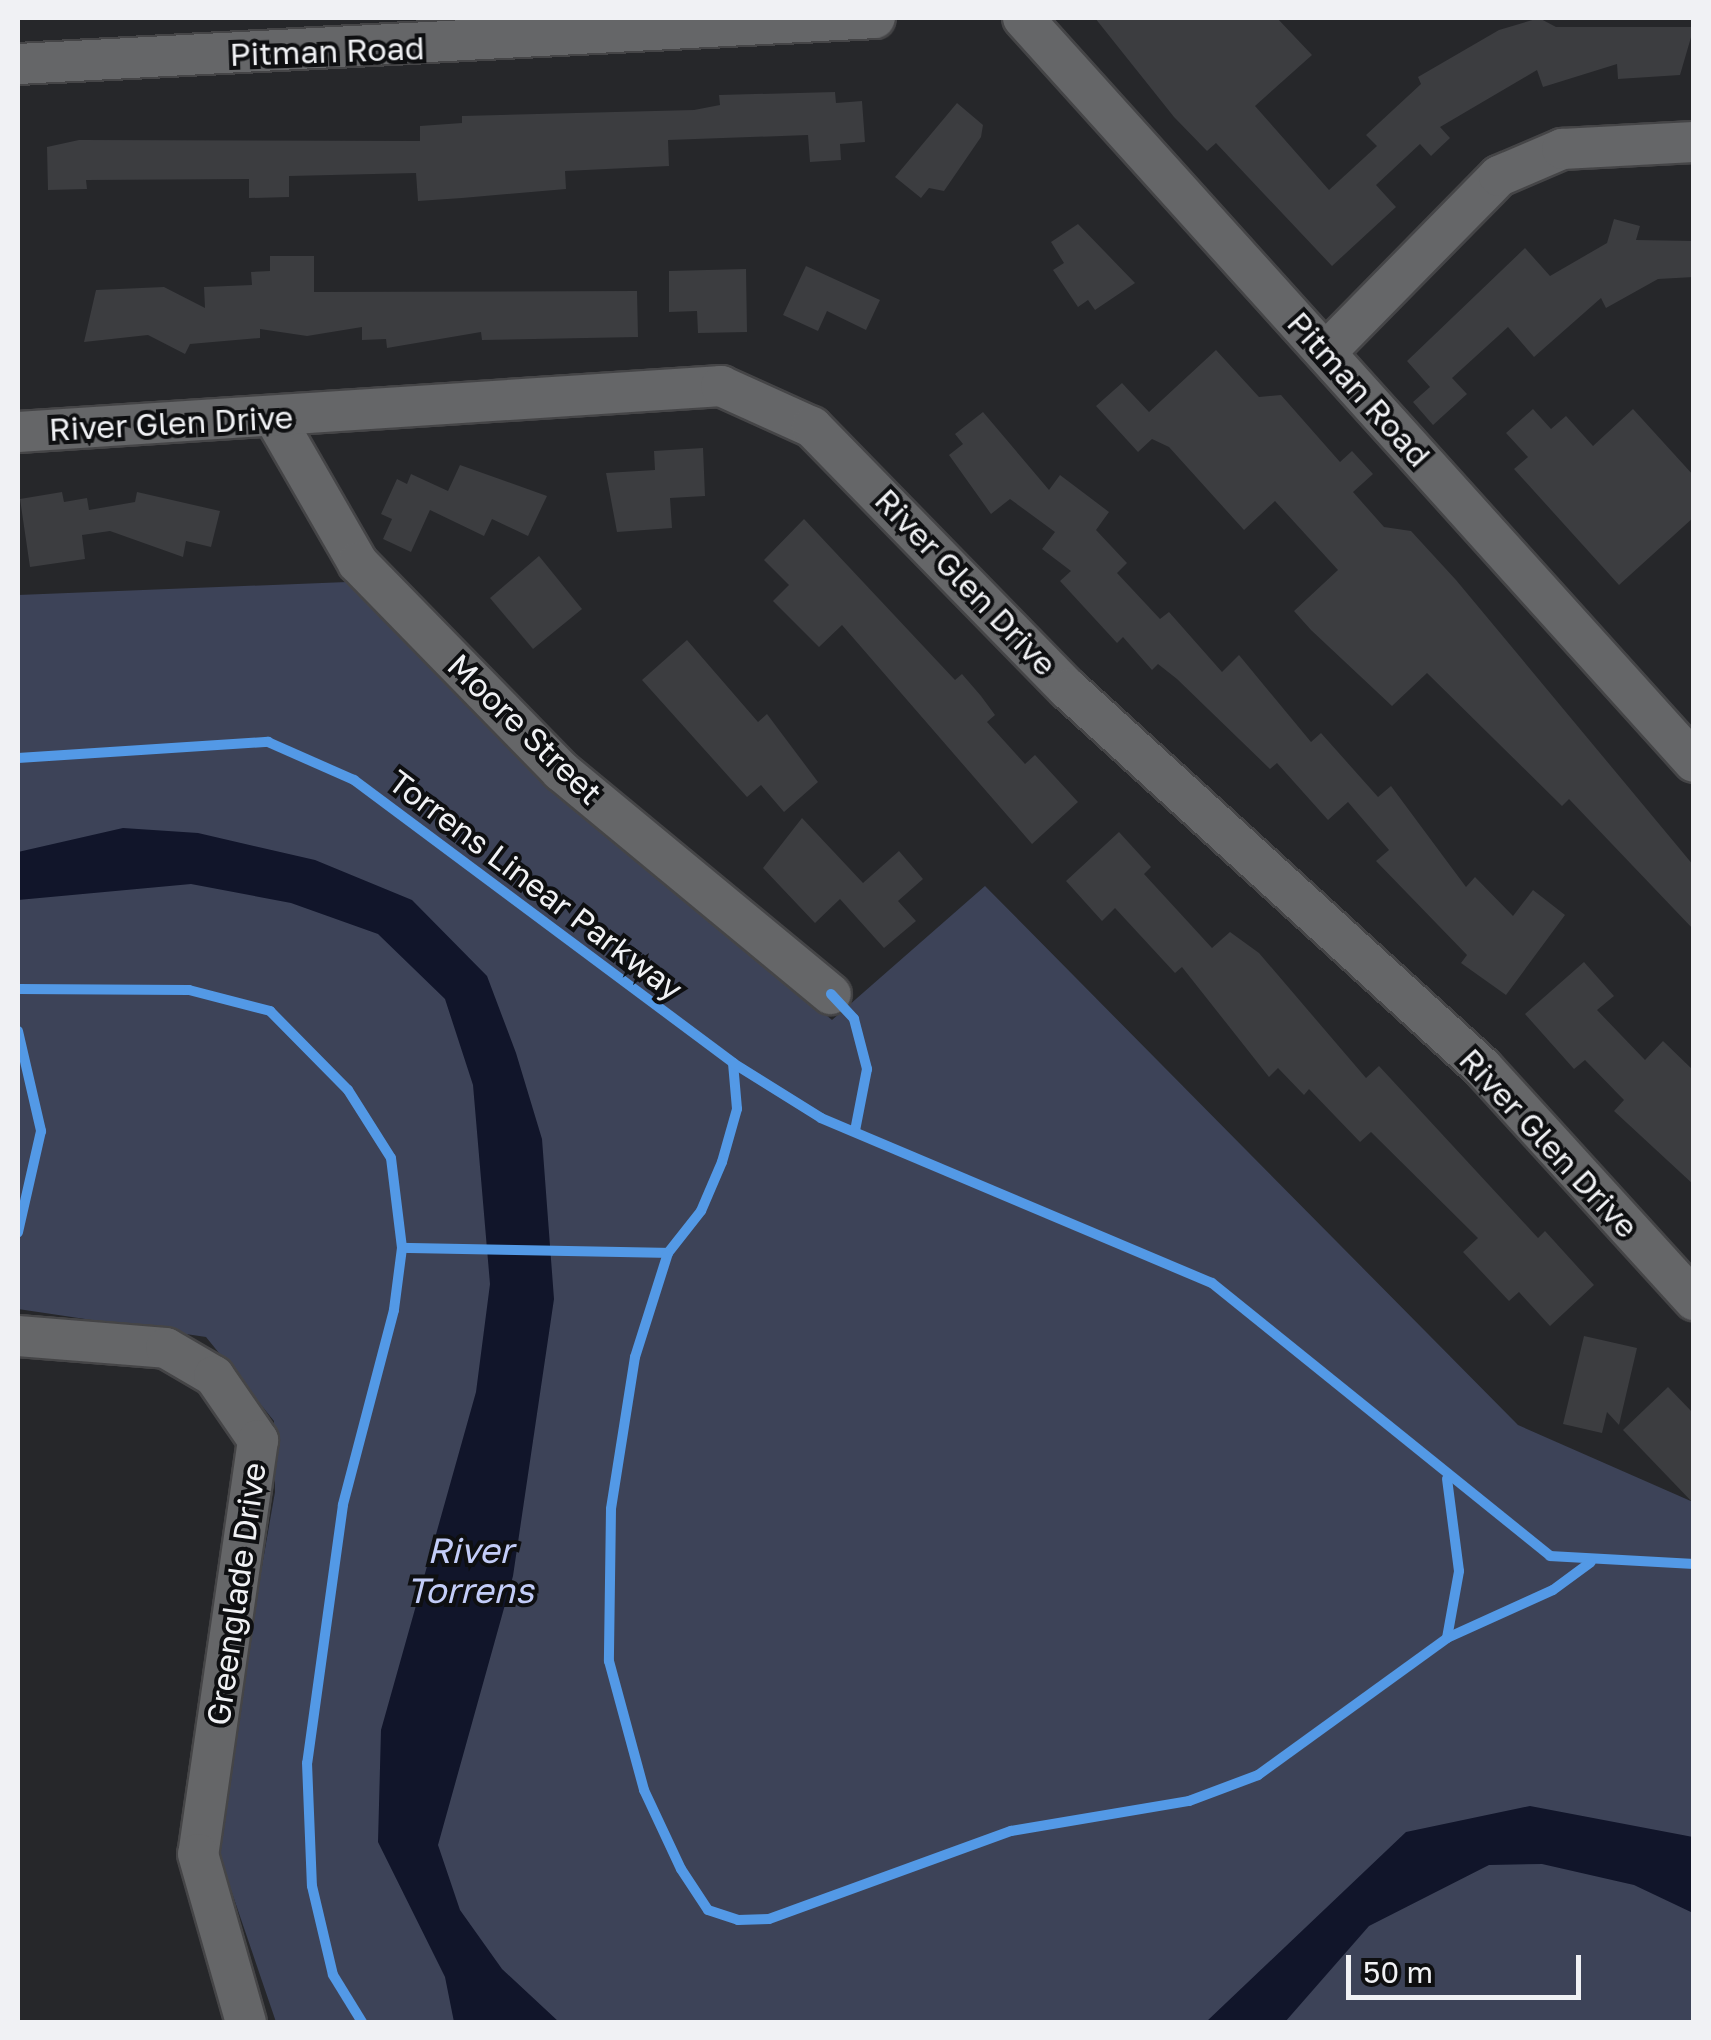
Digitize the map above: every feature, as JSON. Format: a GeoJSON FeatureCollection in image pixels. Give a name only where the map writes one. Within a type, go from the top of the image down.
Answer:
{"type":"FeatureCollection","features":[{"type":"Feature","properties":{"kind":"street","name":"Pitman Road"},"geometry":{"type":"LineString","coordinates":[[18,64],[453,32],[875,18]]}},
{"type":"Feature","properties":{"kind":"street","name":"Pitman Road"},"geometry":{"type":"LineString","coordinates":[[1023,18],[1694,762]]}},
{"type":"Feature","properties":{"kind":"street"},"geometry":{"type":"LineString","coordinates":[[1326,352],[1498,176],[1562,150],[1694,142]]}},
{"type":"Feature","properties":{"kind":"street","name":"River Glen Drive"},"geometry":{"type":"LineString","coordinates":[[18,432],[722,386],[812,427],[1068,689],[1484,1068],[1694,1300]]}},
{"type":"Feature","properties":{"kind":"street","name":"Moore Street"},"geometry":{"type":"LineString","coordinates":[[274,417],[358,563],[562,771],[831,994]]}},
{"type":"Feature","properties":{"kind":"street","name":"Greenglade Drive"},"geometry":{"type":"LineString","coordinates":[[18,1336],[166,1348],[214,1376],[258,1440],[198,1854],[246,2022]]}},
{"type":"Feature","properties":{"kind":"shaded area"},"geometry":{"type":"Polygon","coordinates":[[[347,582],[495,733],[832,1020],[985,886],[1518,1425],[1693,1502],[1693,2022],[276,2022],[214,1840],[275,1492],[274,1421],[206,1337],[18,1309],[18,595],[347,582]]]}},
{"type":"Feature","properties":{"kind":"water","name":"River Torrens"},"geometry":{"type":"Polygon","coordinates":[[[123,828],[198,833],[315,860],[412,900],[487,976],[516,1053],[542,1139],[554,1299],[513,1576],[438,1845],[460,1910],[502,1969],[559,2022],[454,2022],[445,1977],[378,1842],[381,1730],[476,1392],[490,1284],[473,1085],[445,999],[378,934],[291,903],[191,884],[18,900],[18,852],[123,828]]]}},
{"type":"Feature","properties":{"kind":"water"},"geometry":{"type":"Polygon","coordinates":[[[1530,1806],[1693,1837],[1693,1913],[1634,1885],[1542,1864],[1489,1865],[1369,1926],[1285,2022],[1206,2022],[1406,1832],[1530,1806]]]}},
{"type":"Feature","properties":{"kind":"building"},"geometry":{"type":"Polygon","coordinates":[[[1095,18],[1277,18],[1312,55],[1255,106],[1329,190],[1377,146],[1366,135],[1421,84],[1418,77],[1499,30],[1539,18],[1556,27],[1694,27],[1680,75],[1618,79],[1617,64],[1543,87],[1537,70],[1440,127],[1450,138],[1431,156],[1420,144],[1376,185],[1396,207],[1332,266],[1216,143],[1207,151],[1174,117],[1095,18]]]}},
{"type":"Feature","properties":{"kind":"building"},"geometry":{"type":"Polygon","coordinates":[[[835,92],[836,103],[862,101],[865,142],[840,144],[841,160],[810,162],[808,135],[668,140],[669,166],[565,171],[566,189],[462,198],[418,201],[416,173],[289,176],[289,197],[249,198],[249,179],[86,180],[87,189],[48,190],[47,147],[79,140],[420,141],[420,126],[462,123],[462,116],[694,110],[720,105],[719,95],[835,92]]]}},
{"type":"Feature","properties":{"kind":"building"},"geometry":{"type":"Polygon","coordinates":[[[957,103],[983,125],[981,137],[944,191],[929,188],[921,198],[895,177],[957,103]]]}},
{"type":"Feature","properties":{"kind":"building"},"geometry":{"type":"Polygon","coordinates":[[[1614,219],[1640,226],[1636,240],[1694,241],[1694,277],[1658,279],[1606,308],[1601,298],[1534,357],[1508,327],[1452,378],[1467,394],[1433,425],[1413,402],[1430,387],[1407,361],[1525,248],[1550,276],[1607,243],[1614,219]]]}},
{"type":"Feature","properties":{"kind":"building"},"geometry":{"type":"Polygon","coordinates":[[[1078,224],[1135,283],[1095,310],[1088,300],[1078,307],[1053,270],[1064,263],[1051,242],[1078,224]]]}},
{"type":"Feature","properties":{"kind":"building"},"geometry":{"type":"Polygon","coordinates":[[[270,256],[314,256],[314,292],[637,291],[638,337],[482,340],[481,332],[387,348],[386,339],[362,340],[362,327],[307,336],[260,329],[260,338],[190,344],[185,354],[148,335],[84,342],[96,290],[164,287],[205,308],[204,287],[252,285],[251,272],[270,271],[270,256]]]}},
{"type":"Feature","properties":{"kind":"building"},"geometry":{"type":"Polygon","coordinates":[[[806,266],[880,300],[866,330],[827,311],[818,331],[783,315],[806,266]]]}},
{"type":"Feature","properties":{"kind":"building"},"geometry":{"type":"Polygon","coordinates":[[[746,269],[747,332],[698,333],[697,311],[669,312],[669,271],[746,269]]]}},
{"type":"Feature","properties":{"kind":"building"},"geometry":{"type":"Polygon","coordinates":[[[1216,350],[1259,397],[1281,395],[1340,462],[1352,451],[1373,474],[1353,492],[1384,527],[1411,531],[1456,580],[1694,866],[1694,930],[1569,799],[1562,806],[1427,673],[1392,706],[1311,630],[1294,611],[1338,570],[1275,501],[1244,530],[1169,447],[1152,439],[1138,452],[1096,406],[1122,383],[1149,412],[1216,350]]]}},
{"type":"Feature","properties":{"kind":"building"},"geometry":{"type":"Polygon","coordinates":[[[1533,409],[1551,429],[1566,416],[1593,446],[1633,409],[1694,476],[1694,517],[1619,585],[1514,469],[1528,457],[1506,433],[1533,409]]]}},
{"type":"Feature","properties":{"kind":"building"},"geometry":{"type":"Polygon","coordinates":[[[983,412],[1049,490],[1060,475],[1109,512],[1096,530],[1127,563],[1117,573],[1160,619],[1169,612],[1222,672],[1239,655],[1311,742],[1321,733],[1378,797],[1391,786],[1466,887],[1475,877],[1513,916],[1533,890],[1565,915],[1506,995],[1461,963],[1467,955],[1376,861],[1389,850],[1348,802],[1328,820],[1277,763],[1270,769],[1177,679],[1158,664],[1152,670],[1123,637],[1117,643],[1060,581],[1071,571],[1042,549],[1055,532],[1010,499],[991,514],[949,455],[963,444],[955,434],[983,412]]]}},
{"type":"Feature","properties":{"kind":"building"},"geometry":{"type":"Polygon","coordinates":[[[703,448],[705,496],[670,498],[672,528],[617,532],[606,473],[655,470],[654,451],[703,448]]]}},
{"type":"Feature","properties":{"kind":"building"},"geometry":{"type":"Polygon","coordinates":[[[460,465],[547,496],[528,536],[492,519],[484,536],[430,510],[411,552],[383,539],[392,519],[381,514],[397,479],[407,484],[411,474],[448,491],[460,465]]]}},
{"type":"Feature","properties":{"kind":"building"},"geometry":{"type":"Polygon","coordinates":[[[62,492],[64,502],[87,498],[89,510],[135,502],[137,492],[220,511],[211,547],[186,541],[183,557],[110,531],[82,535],[85,559],[30,567],[20,499],[62,492]]]}},
{"type":"Feature","properties":{"kind":"building"},"geometry":{"type":"Polygon","coordinates":[[[804,519],[955,680],[962,674],[995,715],[987,722],[1025,764],[1035,755],[1078,802],[1032,844],[842,625],[819,647],[773,601],[789,585],[764,560],[804,519]]]}},
{"type":"Feature","properties":{"kind":"building"},"geometry":{"type":"Polygon","coordinates":[[[539,556],[582,609],[533,649],[490,598],[539,556]]]}},
{"type":"Feature","properties":{"kind":"building"},"geometry":{"type":"Polygon","coordinates":[[[687,640],[758,722],[767,714],[818,782],[784,812],[761,785],[747,797],[642,680],[687,640]]]}},
{"type":"Feature","properties":{"kind":"building"},"geometry":{"type":"Polygon","coordinates":[[[802,818],[863,883],[899,851],[923,879],[898,901],[916,921],[884,948],[840,899],[815,923],[763,868],[802,818]]]}},
{"type":"Feature","properties":{"kind":"building"},"geometry":{"type":"Polygon","coordinates":[[[1119,832],[1151,867],[1144,874],[1212,948],[1230,932],[1259,953],[1366,1078],[1379,1066],[1538,1238],[1545,1231],[1594,1285],[1550,1326],[1519,1292],[1509,1301],[1463,1252],[1478,1238],[1371,1132],[1360,1142],[1309,1089],[1304,1095],[1278,1068],[1269,1077],[1182,967],[1175,973],[1115,908],[1102,921],[1066,881],[1119,832]]]}},
{"type":"Feature","properties":{"kind":"building"},"geometry":{"type":"Polygon","coordinates":[[[1584,962],[1614,996],[1597,1010],[1645,1060],[1663,1041],[1694,1071],[1694,1185],[1614,1111],[1624,1100],[1585,1060],[1574,1069],[1525,1014],[1584,962]]]}},
{"type":"Feature","properties":{"kind":"building"},"geometry":{"type":"Polygon","coordinates":[[[1584,1336],[1637,1348],[1619,1425],[1607,1412],[1602,1433],[1563,1424],[1584,1336]]]}},
{"type":"Feature","properties":{"kind":"building"},"geometry":{"type":"Polygon","coordinates":[[[1668,1387],[1694,1414],[1694,1504],[1623,1430],[1668,1387]]]}},
{"type":"Feature","properties":{"kind":"cycle path","name":"Torrens Linear Parkway"},"geometry":{"type":"LineString","coordinates":[[18,758],[268,742],[354,780],[733,1063],[737,1109],[722,1162],[701,1211],[668,1253],[402,1248]]}},
{"type":"Feature","properties":{"kind":"cycle path"},"geometry":{"type":"LineString","coordinates":[[18,989],[189,990],[270,1011],[348,1090],[391,1158],[402,1248],[394,1310],[343,1505],[307,1763],[312,1886],[333,1975],[362,2022]]}},
{"type":"Feature","properties":{"kind":"cycle path"},"geometry":{"type":"LineString","coordinates":[[831,994],[854,1019],[867,1069],[855,1131]]}},
{"type":"Feature","properties":{"kind":"cycle path"},"geometry":{"type":"LineString","coordinates":[[18,1031],[41,1131],[18,1232]]}},
{"type":"Feature","properties":{"kind":"cycle path"},"geometry":{"type":"LineString","coordinates":[[733,1063],[821,1118],[1212,1283],[1550,1556],[1694,1564]]}},
{"type":"Feature","properties":{"kind":"cycle path"},"geometry":{"type":"LineString","coordinates":[[668,1253],[635,1357],[611,1509],[609,1661],[644,1790],[681,1869],[708,1910],[738,1920],[769,1919],[1011,1831],[1189,1801],[1258,1775],[1447,1638],[1459,1571],[1447,1479]]}},
{"type":"Feature","properties":{"kind":"cycle path"},"geometry":{"type":"LineString","coordinates":[[1447,1638],[1553,1590],[1591,1562]]}}]}
